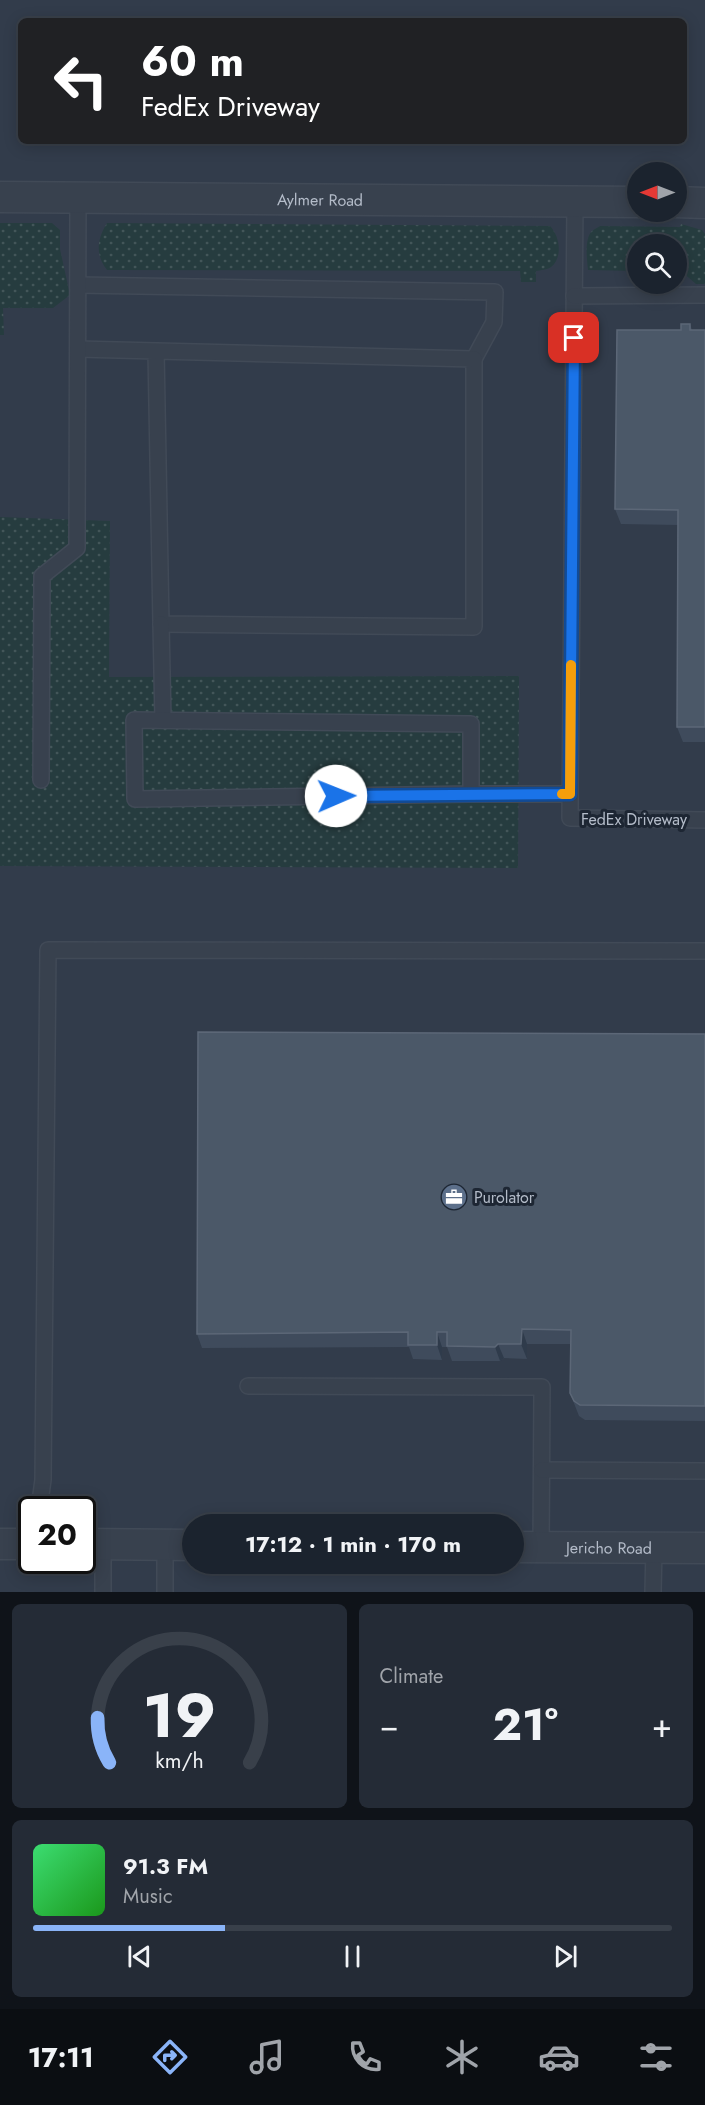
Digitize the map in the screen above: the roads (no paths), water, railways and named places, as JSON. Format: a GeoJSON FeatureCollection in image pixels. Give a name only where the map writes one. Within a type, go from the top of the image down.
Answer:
{"type":"FeatureCollection","features":[{"type":"Feature","properties":{"kind":"street","name":"Aylmer Road"},"geometry":{"type":"LineString","coordinates":[[0,197],[627,202]]}},
{"type":"Feature","properties":{"kind":"street"},"geometry":{"type":"LineString","coordinates":[[687,202],[705,203]]}},
{"type":"Feature","properties":{"kind":"street"},"geometry":{"type":"LineString","coordinates":[[0,1544],[18,1544]]}},
{"type":"Feature","properties":{"kind":"street"},"geometry":{"type":"LineString","coordinates":[[96,1544],[179,1545]]}},
{"type":"Feature","properties":{"kind":"street","name":"Jericho Road"},"geometry":{"type":"LineString","coordinates":[[527,1547],[705,1548]]}},
{"type":"Feature","properties":{"kind":"lane"},"geometry":{"type":"LineString","coordinates":[[41,780],[42,576],[77,548],[78,197]]}},
{"type":"Feature","properties":{"kind":"lane","name":"FedEx Driveway"},"geometry":{"type":"LineString","coordinates":[[575,201],[570,818],[705,820]]}},
{"type":"Feature","properties":{"kind":"lane"},"geometry":{"type":"LineString","coordinates":[[78,285],[495,292],[494,322],[474,359],[474,627],[161,624]]}},
{"type":"Feature","properties":{"kind":"lane"},"geometry":{"type":"LineString","coordinates":[[574,296],[705,295]]}},
{"type":"Feature","properties":{"kind":"lane"},"geometry":{"type":"LineString","coordinates":[[78,349],[474,359]]}},
{"type":"Feature","properties":{"kind":"lane"},"geometry":{"type":"LineString","coordinates":[[156,351],[163,720]]}},
{"type":"Feature","properties":{"kind":"lane"},"geometry":{"type":"LineString","coordinates":[[471,794],[471,724],[134,720],[135,799],[570,794]]}},
{"type":"Feature","properties":{"kind":"lane"},"geometry":{"type":"LineString","coordinates":[[41,1496],[43,1480],[48,950],[705,951]]}},
{"type":"Feature","properties":{"kind":"lane"},"geometry":{"type":"LineString","coordinates":[[248,1386],[542,1387],[542,1470],[527,1547]]}},
{"type":"Feature","properties":{"kind":"lane"},"geometry":{"type":"LineString","coordinates":[[542,1470],[705,1471]]}},
{"type":"Feature","properties":{"kind":"lane"},"geometry":{"type":"LineString","coordinates":[[165,1592],[179,1545]]}},
{"type":"Feature","properties":{"kind":"lane"},"geometry":{"type":"LineString","coordinates":[[653,1592],[654,1548]]}},
{"type":"Feature","properties":{"kind":"lane"},"geometry":{"type":"LineString","coordinates":[[96,1558],[103,1592]]}},
{"type":"Feature","properties":{"kind":"place","name":"Purolator"},"geometry":{"type":"Point","coordinates":[454,1197]}}]}
